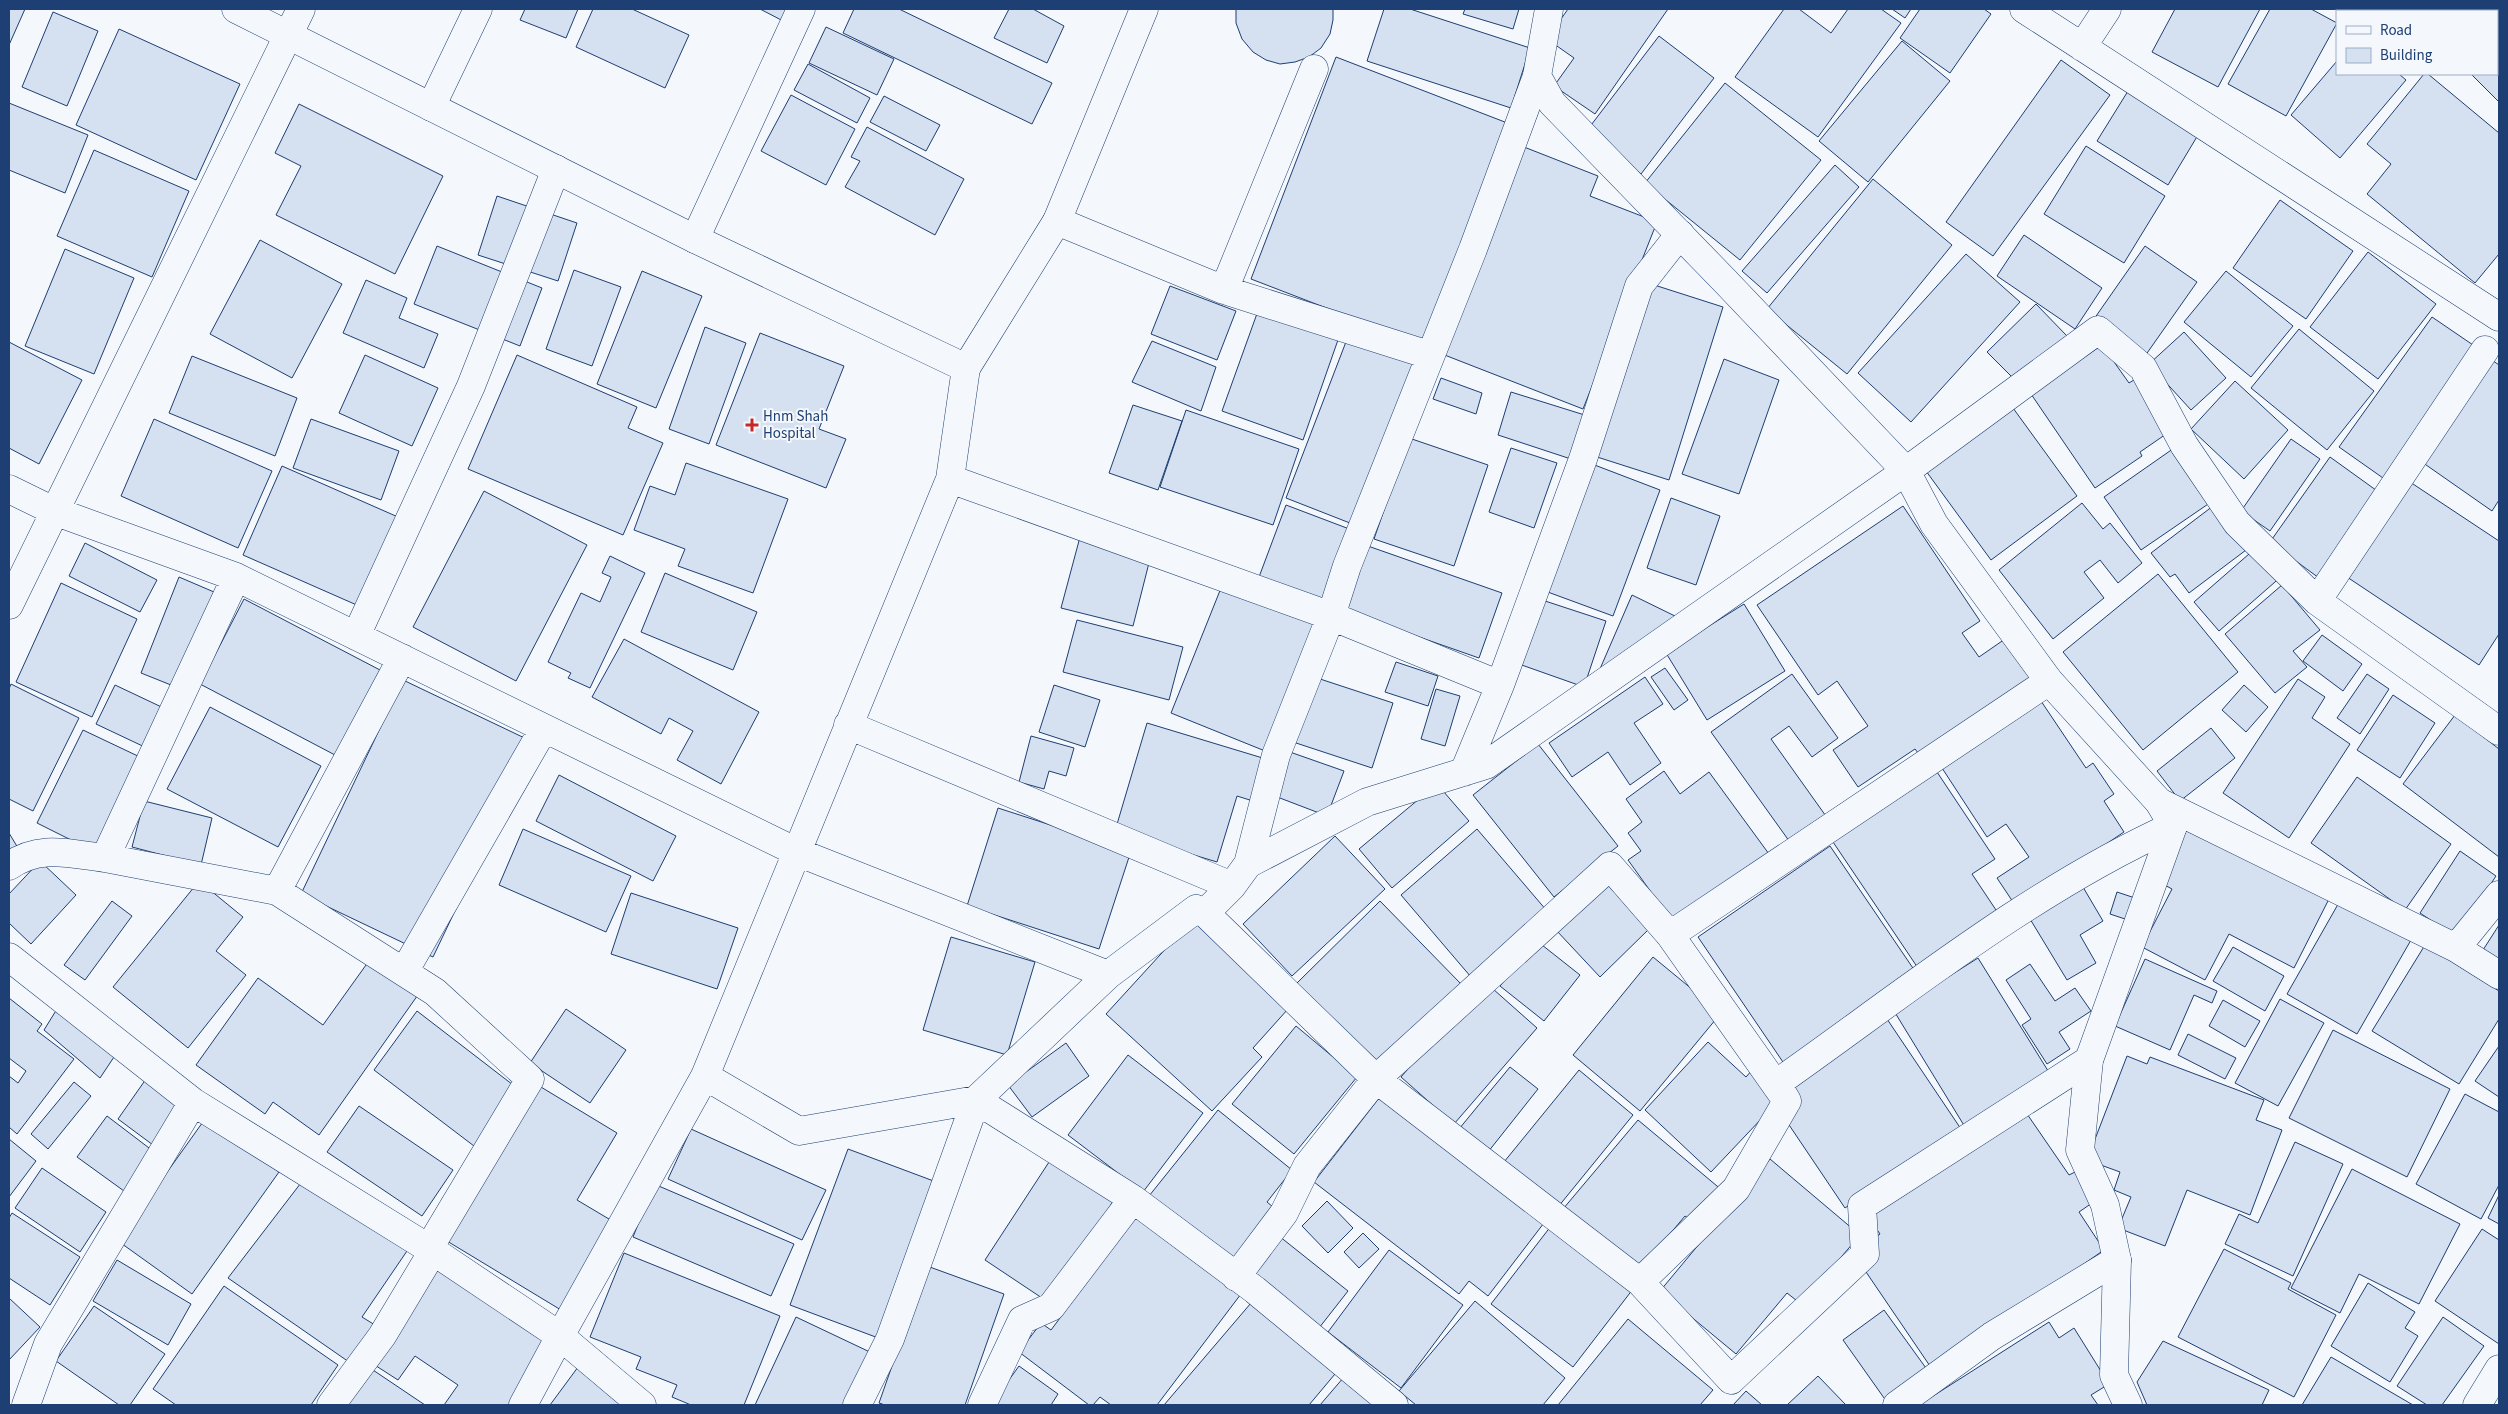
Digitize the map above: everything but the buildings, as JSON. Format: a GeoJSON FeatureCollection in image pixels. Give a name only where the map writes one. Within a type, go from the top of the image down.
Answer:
{"type":"FeatureCollection","features":[{"type":"Feature","properties":{"kind":"street"},"geometry":{"type":"LineString","coordinates":[[236,9],[695,238],[966,368]]}},
{"type":"Feature","properties":{"kind":"street"},"geometry":{"type":"LineString","coordinates":[[9,605],[301,9]]}},
{"type":"Feature","properties":{"kind":"street"},"geometry":{"type":"LineString","coordinates":[[431,107],[478,9]]}},
{"type":"Feature","properties":{"kind":"street"},"geometry":{"type":"LineString","coordinates":[[695,238],[801,9]]}},
{"type":"Feature","properties":{"kind":"street"},"geometry":{"type":"LineString","coordinates":[[524,1405],[560,1336],[705,1076],[950,479],[966,368],[1057,221],[1144,9]]}},
{"type":"Feature","properties":{"kind":"street"},"geometry":{"type":"LineString","coordinates":[[1205,913],[1232,886],[1248,864],[1276,755],[1331,616],[1347,566],[1473,249],[1537,76],[1549,9]]}},
{"type":"Feature","properties":{"kind":"street"},"geometry":{"type":"LineString","coordinates":[[2024,9],[2499,317]]}},
{"type":"Feature","properties":{"kind":"street"},"geometry":{"type":"LineString","coordinates":[[2082,47],[2107,9]]}},
{"type":"Feature","properties":{"kind":"street"},"geometry":{"type":"LineString","coordinates":[[1224,290],[1314,69]]}},
{"type":"Feature","properties":{"kind":"street"},"geometry":{"type":"LineString","coordinates":[[1537,76],[1552,103],[1906,471],[1934,524],[2049,681],[2159,802],[2173,826]]}},
{"type":"Feature","properties":{"kind":"street"},"geometry":{"type":"LineString","coordinates":[[356,636],[471,386],[556,169]]}},
{"type":"Feature","properties":{"kind":"street"},"geometry":{"type":"LineString","coordinates":[[1057,221],[1224,290],[1430,355]]}},
{"type":"Feature","properties":{"kind":"street"},"geometry":{"type":"LineString","coordinates":[[1464,772],[1500,685],[1583,459],[1639,286],[1680,234]]}},
{"type":"Feature","properties":{"kind":"street"},"geometry":{"type":"LineString","coordinates":[[2318,601],[2492,354],[2499,327]]}},
{"type":"Feature","properties":{"kind":"street"},"geometry":{"type":"LineString","coordinates":[[1248,864],[1367,802],[1486,765],[1906,471],[2098,330],[2144,368],[2184,444],[2237,523],[2318,601],[2499,731]]}},
{"type":"Feature","properties":{"kind":"street"},"geometry":{"type":"LineString","coordinates":[[950,479],[1331,616],[1500,685]]}},
{"type":"Feature","properties":{"kind":"street"},"geometry":{"type":"LineString","coordinates":[[9,489],[54,511],[236,577],[796,852],[1108,975]]}},
{"type":"Feature","properties":{"kind":"street"},"geometry":{"type":"LineString","coordinates":[[105,858],[236,577]]}},
{"type":"Feature","properties":{"kind":"street"},"geometry":{"type":"LineString","coordinates":[[277,891],[402,658]]}},
{"type":"Feature","properties":{"kind":"street"},"geometry":{"type":"LineString","coordinates":[[1670,935],[2049,681]]}},
{"type":"Feature","properties":{"kind":"street"},"geometry":{"type":"LineString","coordinates":[[848,725],[1232,886]]}},
{"type":"Feature","properties":{"kind":"street"},"geometry":{"type":"LineString","coordinates":[[404,972],[544,728]]}},
{"type":"Feature","properties":{"kind":"street"},"geometry":{"type":"LineString","coordinates":[[2159,802],[2456,948],[2499,975]]}},
{"type":"Feature","properties":{"kind":"street"},"geometry":{"type":"LineString","coordinates":[[2128,1405],[2114,1374],[2117,1260],[2105,1205],[2080,1150],[2088,1060],[2173,826]]}},
{"type":"Feature","properties":{"kind":"street"},"geometry":{"type":"LineString","coordinates":[[1787,1101],[1781,1091],[1780,1081],[2019,912],[2129,846],[2173,826]]}},
{"type":"Feature","properties":{"kind":"street"},"geometry":{"type":"LineString","coordinates":[[9,866],[24,855],[48,852],[105,858],[277,891],[435,992],[530,1079],[382,1336],[331,1405]]}},
{"type":"Feature","properties":{"kind":"street"},"geometry":{"type":"LineString","coordinates":[[1236,1277],[1284,1213],[1308,1166],[1376,1079],[1610,866],[1670,935],[1787,1101]]}},
{"type":"Feature","properties":{"kind":"street"},"geometry":{"type":"LineString","coordinates":[[2456,948],[2499,895]]}},
{"type":"Feature","properties":{"kind":"street"},"geometry":{"type":"LineString","coordinates":[[857,1405],[890,1339],[976,1100],[1108,975],[1196,910],[1205,913],[1376,1079],[1640,1282],[1731,1380],[1865,1254],[1862,1206],[2088,1060]]}},
{"type":"Feature","properties":{"kind":"street"},"geometry":{"type":"LineString","coordinates":[[9,957],[193,1102],[431,1250],[560,1336],[642,1405]]}},
{"type":"Feature","properties":{"kind":"street"},"geometry":{"type":"LineString","coordinates":[[705,1076],[799,1132],[976,1100],[1133,1199],[1256,1290],[1394,1405]]}},
{"type":"Feature","properties":{"kind":"street"},"geometry":{"type":"LineString","coordinates":[[1640,1282],[1736,1189],[1787,1101]]}},
{"type":"Feature","properties":{"kind":"street"},"geometry":{"type":"LineString","coordinates":[[26,1405],[48,1344],[193,1102]]}},
{"type":"Feature","properties":{"kind":"street"},"geometry":{"type":"LineString","coordinates":[[982,1405],[1022,1320],[1051,1307],[1133,1199]]}},
{"type":"Feature","properties":{"kind":"street"},"geometry":{"type":"LineString","coordinates":[[1897,1405],[1992,1336],[2117,1260]]}},
{"type":"Feature","properties":{"kind":"street"},"geometry":{"type":"LineString","coordinates":[[2477,1405],[2499,1369]]}},
{"type":"Feature","properties":{"kind":"place","name":"Hnm Shah Hospital"},"geometry":{"type":"Point","coordinates":[752,425]}}]}
